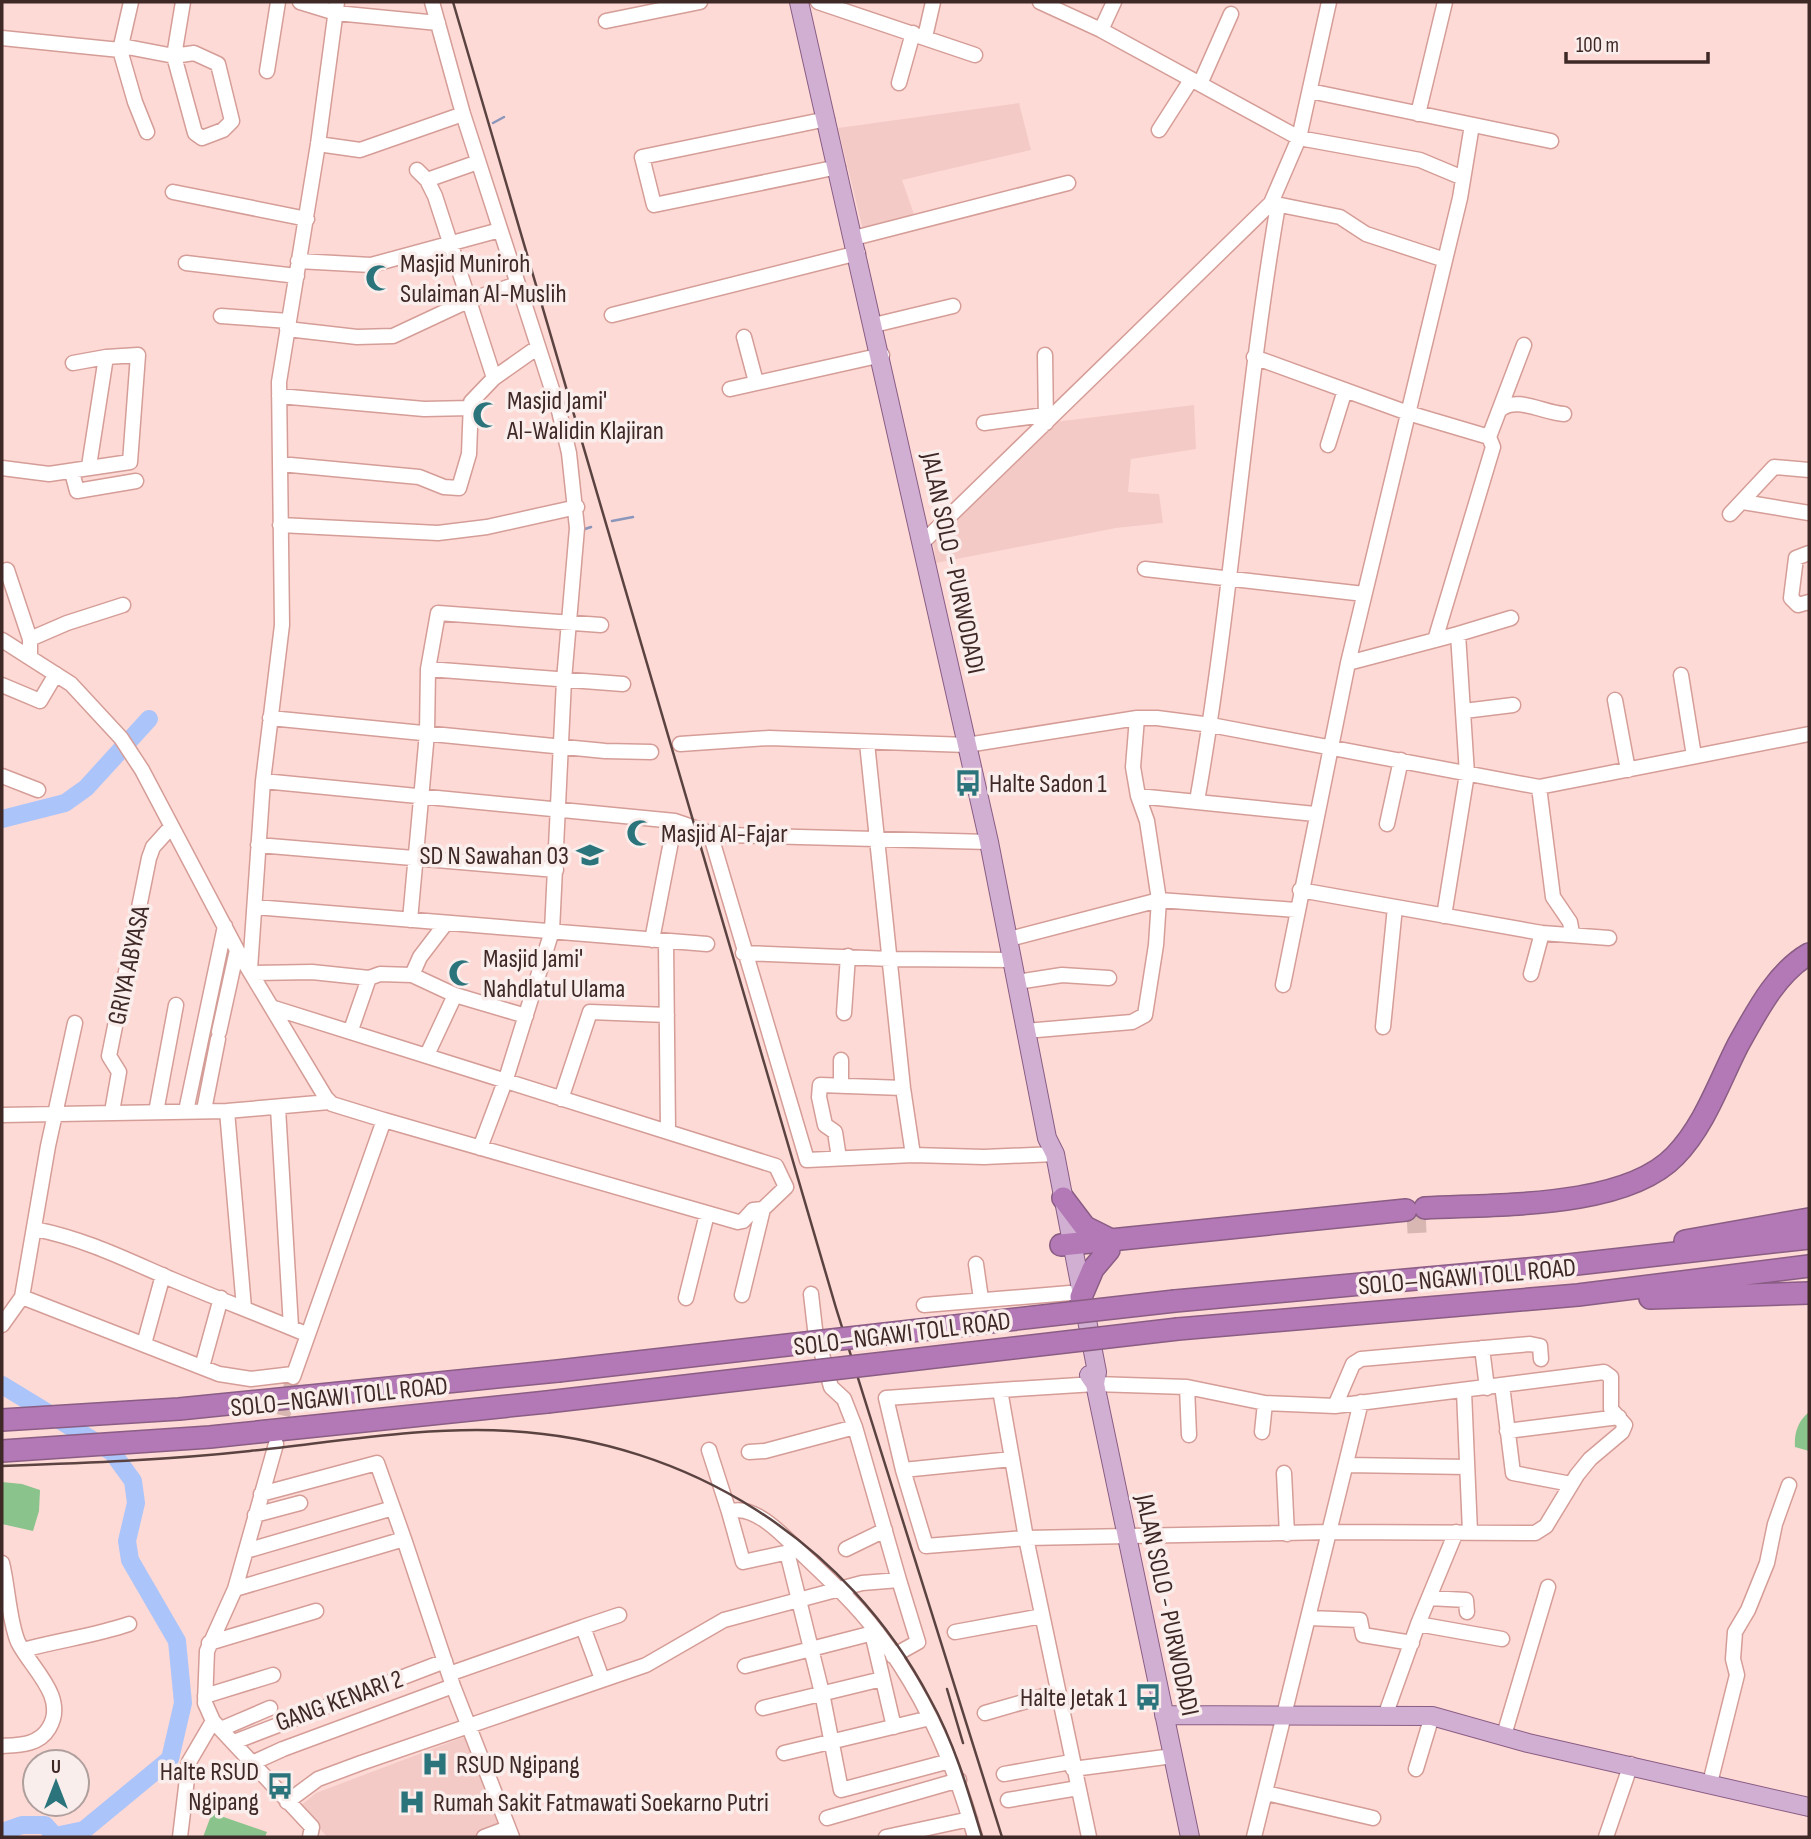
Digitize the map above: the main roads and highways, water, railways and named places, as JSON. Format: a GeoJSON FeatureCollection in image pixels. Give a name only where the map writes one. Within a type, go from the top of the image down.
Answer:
{"type":"FeatureCollection","features":[{"type":"Feature","properties":{"kind":"highway"},"geometry":{"type":"LineString","coordinates":[[1067,1251],[1571,1199],[1634,1183],[1674,1157],[1697,1127],[1756,1012],[1786,973],[1809,954]]}},
{"type":"Feature","properties":{"kind":"highway"},"geometry":{"type":"LineString","coordinates":[[1416,1216],[1595,1208],[1637,1195],[1672,1174],[1696,1149],[1716,1118],[1763,1020],[1781,996],[1809,969]]}},
{"type":"Feature","properties":{"kind":"highway"},"geometry":{"type":"LineString","coordinates":[[1057,1188],[1085,1227],[1110,1245]]}},
{"type":"Feature","properties":{"kind":"highway"},"geometry":{"type":"LineString","coordinates":[[1559,1266],[1809,1219]]}},
{"type":"Feature","properties":{"kind":"highway","name":"SOLO–NGAWI TOLL ROAD"},"geometry":{"type":"LineString","coordinates":[[2,1420],[179,1409],[558,1371],[1175,1301],[1559,1266],[1809,1238]]}},
{"type":"Feature","properties":{"kind":"highway"},"geometry":{"type":"LineString","coordinates":[[1076,1295],[1110,1245]]}},
{"type":"Feature","properties":{"kind":"highway","name":"SOLO–NGAWI TOLL ROAD"},"geometry":{"type":"LineString","coordinates":[[2,1451],[210,1437],[547,1402],[1178,1329],[1577,1295],[1809,1266]]}},
{"type":"Feature","properties":{"kind":"highway"},"geometry":{"type":"LineString","coordinates":[[1577,1295],[1656,1298],[1809,1293]]}},
{"type":"Feature","properties":{"kind":"main road","name":"JALAN SOLO - PURWODADI"},"geometry":{"type":"LineString","coordinates":[[799,2],[881,355],[989,842],[1067,1251],[1097,1372],[1094,1384],[1190,1837]]}},
{"type":"Feature","properties":{"kind":"main road"},"geometry":{"type":"LineString","coordinates":[[1164,1715],[1283,1718],[1432,1716],[1809,1807]]}},
{"type":"Feature","properties":{"kind":"waterway"},"geometry":{"type":"LineString","coordinates":[[493,123],[504,117]]}},
{"type":"Feature","properties":{"kind":"waterway"},"geometry":{"type":"LineString","coordinates":[[612,521],[633,517]]}},
{"type":"Feature","properties":{"kind":"waterway"},"geometry":{"type":"LineString","coordinates":[[582,530],[591,527]]}},
{"type":"Feature","properties":{"kind":"waterway"},"geometry":{"type":"LineString","coordinates":[[2,819],[65,803],[86,788],[149,719]]}},
{"type":"Feature","properties":{"kind":"waterway"},"geometry":{"type":"LineString","coordinates":[[2,1385],[112,1452],[133,1481],[136,1503],[127,1541],[130,1560],[177,1641],[183,1703],[170,1759],[84,1830],[55,1836],[45,1825],[22,1825],[2,1832]]}},
{"type":"Feature","properties":{"kind":"tunnel"},"geometry":{"type":"LineString","coordinates":[[1407,1223],[1426,1222]]}},
{"type":"Feature","properties":{"kind":"tunnel"},"geometry":{"type":"LineString","coordinates":[[278,1436],[293,1377]]}},
{"type":"Feature","properties":{"kind":"railway"},"geometry":{"type":"LineString","coordinates":[[453,2],[836,1308],[1002,1837]]}},
{"type":"Feature","properties":{"kind":"railway"},"geometry":{"type":"LineString","coordinates":[[2,1466],[188,1457],[380,1436],[478,1430],[576,1439],[639,1455],[699,1479],[756,1510],[808,1547],[854,1592],[895,1643],[939,1715],[960,1766],[982,1837]]}},
{"type":"Feature","properties":{"kind":"railway"},"geometry":{"type":"LineString","coordinates":[[947,1689],[963,1743]]}},
{"type":"Feature","properties":{"kind":"place","name":"Masjid Muniroh Sulaiman Al-Muslih"},"geometry":{"type":"Point","coordinates":[379,278]}},
{"type":"Feature","properties":{"kind":"place","name":"Masjid Jami' Al-Walidin Klajiran"},"geometry":{"type":"Point","coordinates":[486,415]}},
{"type":"Feature","properties":{"kind":"place","name":"Halte Sadon 1"},"geometry":{"type":"Point","coordinates":[968,783]}},
{"type":"Feature","properties":{"kind":"place","name":"Masjid Al-Fajar"},"geometry":{"type":"Point","coordinates":[640,833]}},
{"type":"Feature","properties":{"kind":"place","name":"SD N Sawahan 03"},"geometry":{"type":"Point","coordinates":[590,855]}},
{"type":"Feature","properties":{"kind":"place","name":"Masjid Jami' Nahdlatul Ulama"},"geometry":{"type":"Point","coordinates":[462,973]}},
{"type":"Feature","properties":{"kind":"place","name":"Halte Jetak 1"},"geometry":{"type":"Point","coordinates":[1148,1697]}},
{"type":"Feature","properties":{"kind":"place","name":"RSUD Ngipang"},"geometry":{"type":"Point","coordinates":[435,1764]}},
{"type":"Feature","properties":{"kind":"place","name":"Halte RSUD Ngipang"},"geometry":{"type":"Point","coordinates":[280,1786]}},
{"type":"Feature","properties":{"kind":"place","name":"Rumah Sakit Fatmawati Soekarno Putri"},"geometry":{"type":"Point","coordinates":[412,1802]}}]}
